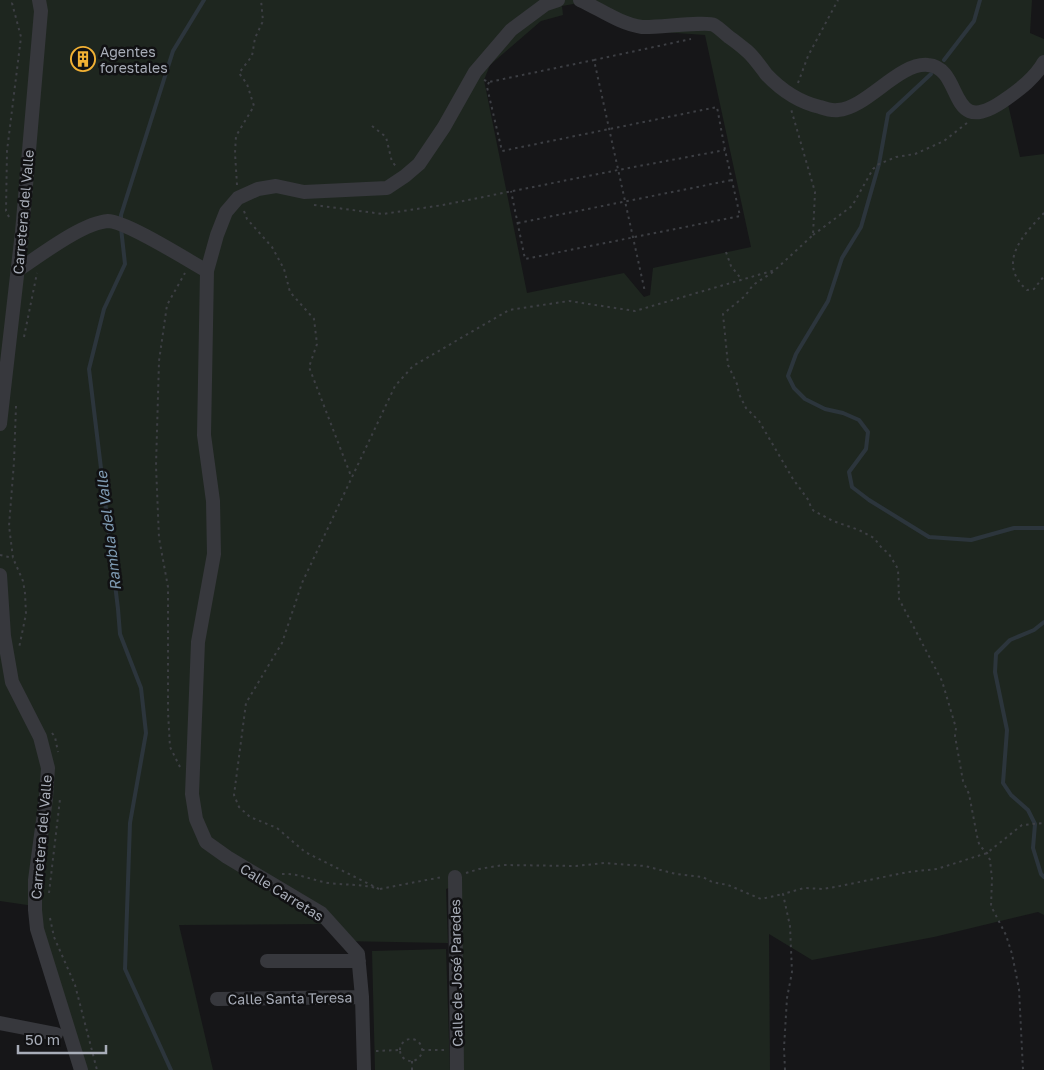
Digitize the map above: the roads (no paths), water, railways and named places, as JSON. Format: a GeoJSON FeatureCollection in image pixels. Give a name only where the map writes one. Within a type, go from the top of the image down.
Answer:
{"type":"FeatureCollection","features":[{"type":"Feature","properties":{"kind":"street","name":"Carretera del Valle"},"geometry":{"type":"LineString","coordinates":[[0,424],[22,232],[41,11],[39,0]]}},
{"type":"Feature","properties":{"kind":"street"},"geometry":{"type":"LineString","coordinates":[[580,0],[617,19],[642,27],[712,24],[748,52],[767,75],[788,93],[805,104],[839,110],[851,107],[912,67],[926,64],[943,70],[959,103],[972,112],[980,112],[996,106],[1016,92],[1036,74],[1044,62]]}},
{"type":"Feature","properties":{"kind":"street","name":"Calle Carretas"},"geometry":{"type":"LineString","coordinates":[[364,1070],[362,997],[358,954],[321,912],[227,857],[206,842],[196,819],[192,794],[198,642],[214,554],[213,501],[204,435],[207,272],[217,235],[226,212],[238,198],[258,189],[276,186],[304,192],[387,188],[405,176],[419,164],[444,127],[482,80],[511,30],[551,1]]}},
{"type":"Feature","properties":{"kind":"street"},"geometry":{"type":"LineString","coordinates":[[18,270],[88,226],[110,221],[128,227],[207,272]]}},
{"type":"Feature","properties":{"kind":"street","name":"Carretera del Valle"},"geometry":{"type":"LineString","coordinates":[[0,575],[4,636],[12,682],[40,737],[48,768],[35,880],[37,929],[81,1070]]}},
{"type":"Feature","properties":{"kind":"street","name":"Calle de José Paredes"},"geometry":{"type":"LineString","coordinates":[[455,877],[457,1070]]}},
{"type":"Feature","properties":{"kind":"street"},"geometry":{"type":"LineString","coordinates":[[267,962],[359,961]]}},
{"type":"Feature","properties":{"kind":"street","name":"Calle Santa Teresa"},"geometry":{"type":"LineString","coordinates":[[217,999],[362,997]]}},
{"type":"Feature","properties":{"kind":"street"},"geometry":{"type":"LineString","coordinates":[[0,1023],[56,1034]]}},
{"type":"Feature","properties":{"kind":"waterway","name":"Rambla del Valle"},"geometry":{"type":"LineString","coordinates":[[121,221],[121,215],[173,51],[204,0]]}},
{"type":"Feature","properties":{"kind":"waterway"},"geometry":{"type":"LineString","coordinates":[[944,60],[974,21],[980,0]]}},
{"type":"Feature","properties":{"kind":"waterway"},"geometry":{"type":"LineString","coordinates":[[931,74],[888,114],[879,164],[861,227],[842,258],[828,301],[796,354],[788,376],[794,388],[805,399],[825,409],[843,413],[859,420],[868,432],[866,449],[849,472],[852,487],[869,500],[929,537],[971,540],[1014,528],[1044,528]]}},
{"type":"Feature","properties":{"kind":"waterway","name":"Rambla del Valle"},"geometry":{"type":"LineString","coordinates":[[121,228],[125,264],[104,309],[89,369],[120,634],[141,688],[146,733],[130,823],[125,969],[171,1070]]}},
{"type":"Feature","properties":{"kind":"waterway"},"geometry":{"type":"LineString","coordinates":[[1044,622],[1034,630],[1010,640],[996,654],[995,672],[1007,730],[1003,783],[1011,795],[1028,810],[1035,824],[1033,848],[1041,874],[1044,877]]}},
{"type":"Feature","properties":{"kind":"place","name":"Agentes forestales"},"geometry":{"type":"Point","coordinates":[83,59]}}]}
